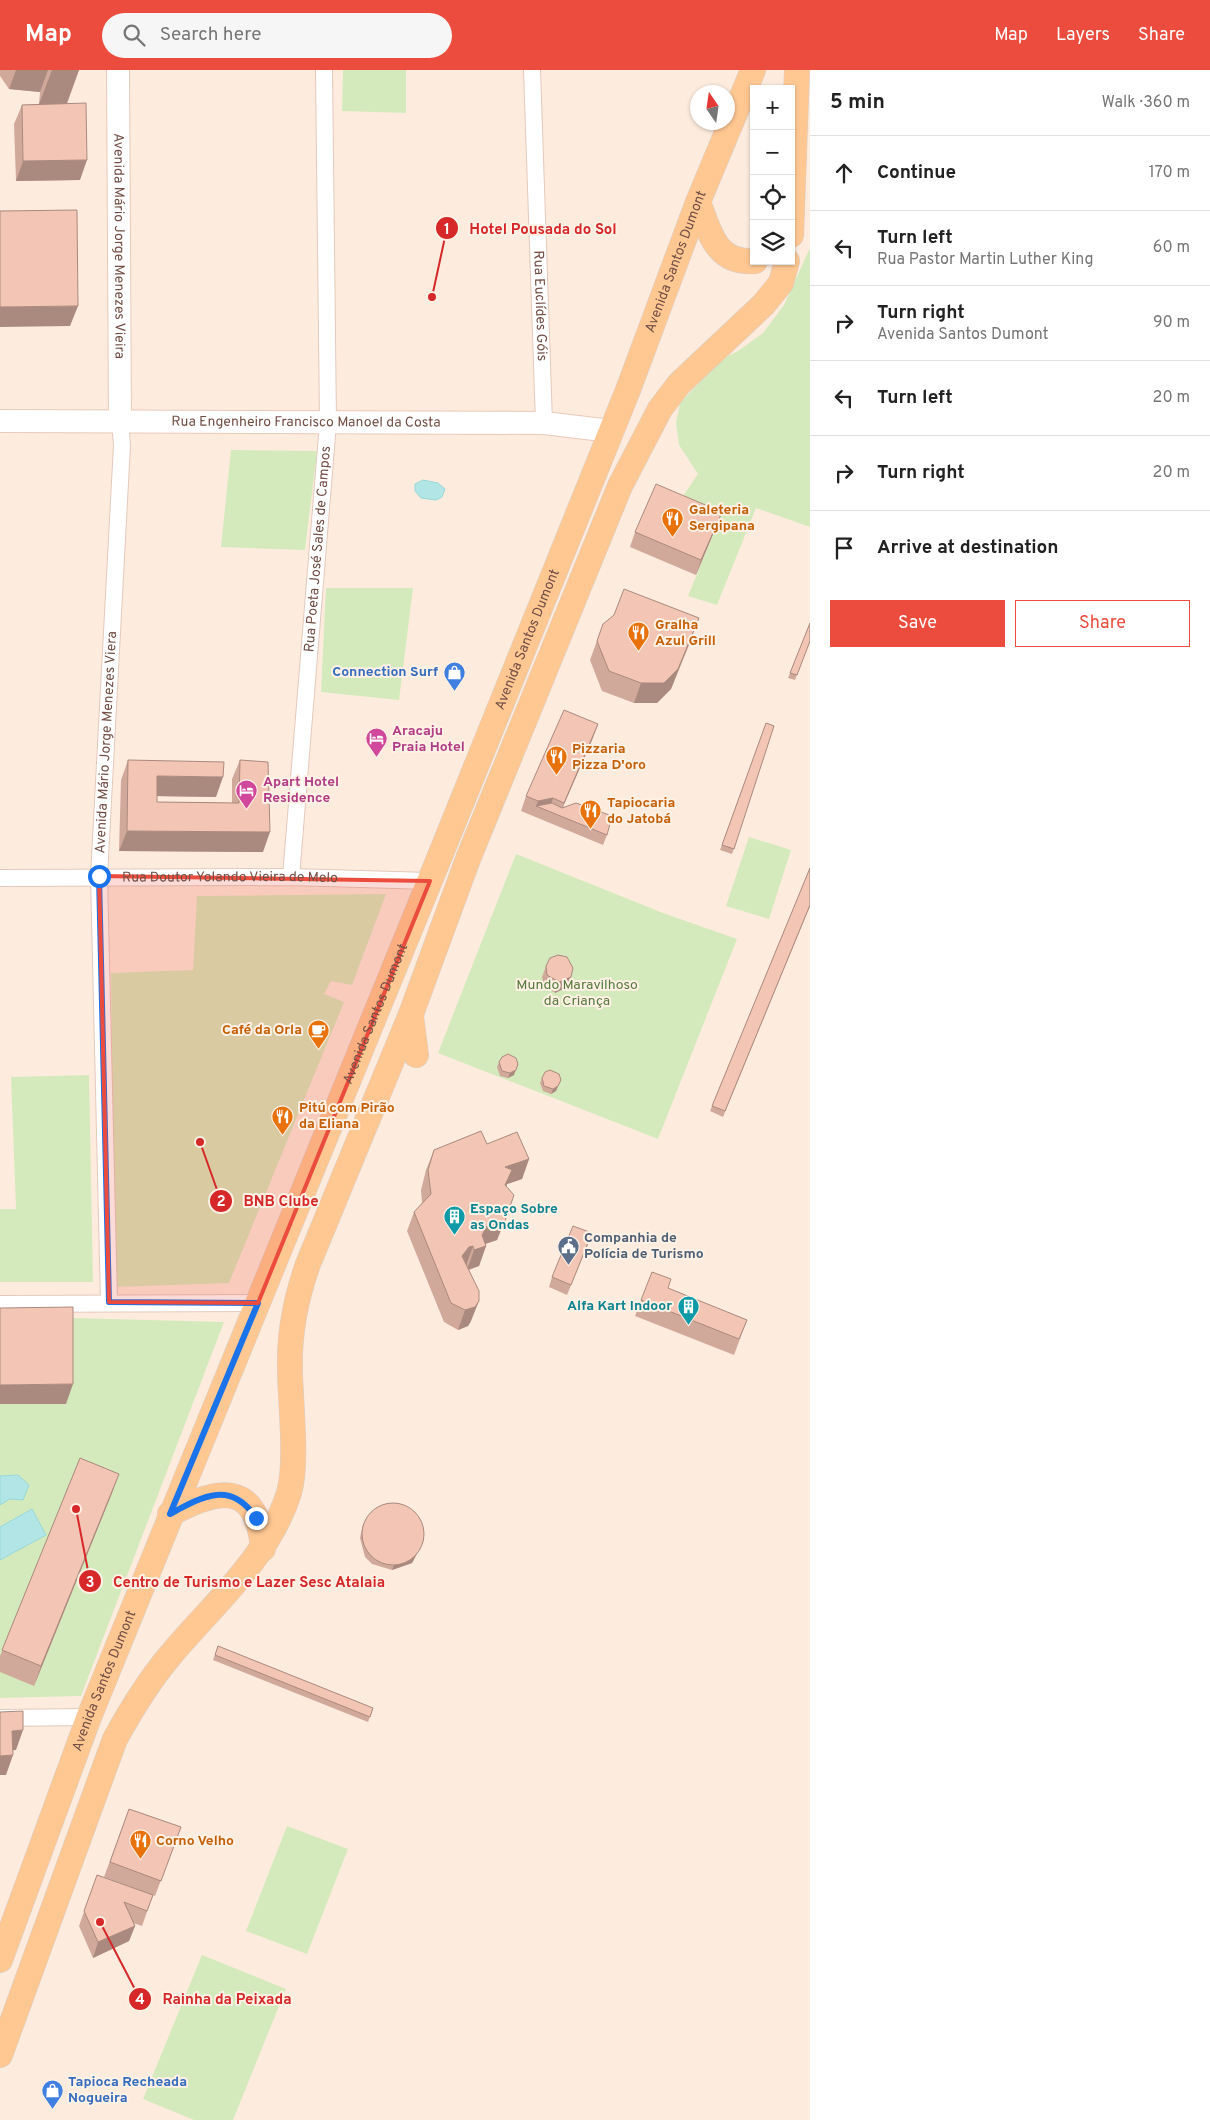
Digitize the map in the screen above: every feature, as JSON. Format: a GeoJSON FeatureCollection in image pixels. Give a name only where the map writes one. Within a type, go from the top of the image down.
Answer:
{"type":"FeatureCollection","features":[{"type":"Feature","properties":{"kind":"main road","name":"Avenida Santos Dumont"},"geometry":{"type":"LineString","coordinates":[[0,1960],[89,1717],[170,1514],[430,881],[611,431],[698,202],[753,70]]}},
{"type":"Feature","properties":{"kind":"main road"},"geometry":{"type":"LineString","coordinates":[[792,220],[797,70]]}},
{"type":"Feature","properties":{"kind":"main road"},"geometry":{"type":"LineString","coordinates":[[698,202],[718,249],[740,262],[750,261]]}},
{"type":"Feature","properties":{"kind":"main road","name":"Avenida Santos Dumont"},"geometry":{"type":"LineString","coordinates":[[0,2055],[115,1739],[136,1701],[168,1658],[262,1549],[281,1515],[290,1490],[293,1450],[290,1366],[291,1334],[296,1298],[308,1264],[411,1014],[468,859],[620,486],[660,409],[679,384],[763,305],[781,282],[786,265]]}},
{"type":"Feature","properties":{"kind":"main road"},"geometry":{"type":"LineString","coordinates":[[411,1014],[416,1055]]}},
{"type":"Feature","properties":{"kind":"main road"},"geometry":{"type":"LineString","coordinates":[[170,1514],[200,1499],[214,1495],[226,1494],[238,1498],[248,1505],[256,1518],[261,1532],[262,1549]]}},
{"type":"Feature","properties":{"kind":"street","name":"Avenida Mário Jorge Menezes Vieira"},"geometry":{"type":"LineString","coordinates":[[118,70],[120,422]]}},
{"type":"Feature","properties":{"kind":"street","name":"Rua Poeta José Sales de Campos"},"geometry":{"type":"LineString","coordinates":[[291,878],[328,423],[324,70]]}},
{"type":"Feature","properties":{"kind":"street","name":"Rua Euclídes Góis"},"geometry":{"type":"LineString","coordinates":[[532,70],[544,423]]}},
{"type":"Feature","properties":{"kind":"street","name":"Rua Engenheiro Francisco Manoel da Costa"},"geometry":{"type":"LineString","coordinates":[[0,421],[544,423],[611,431]]}},
{"type":"Feature","properties":{"kind":"street","name":"Avenida Mário Jorge Menezes Viera"},"geometry":{"type":"LineString","coordinates":[[109,1302],[99,876],[122,445],[120,422]]}},
{"type":"Feature","properties":{"kind":"street","name":"Rua Doutor Yolando Vieira de Melo"},"geometry":{"type":"LineString","coordinates":[[0,878],[99,876],[430,881]]}},
{"type":"Feature","properties":{"kind":"street"},"geometry":{"type":"LineString","coordinates":[[0,1304],[109,1302],[258,1303]]}},
{"type":"Feature","properties":{"kind":"street"},"geometry":{"type":"LineString","coordinates":[[0,1718],[89,1717]]}},
{"type":"Feature","properties":{"kind":"highlighted area"},"geometry":{"type":"Polygon","coordinates":[[[99,876],[430,881],[274,1264],[258,1303],[109,1302],[99,876]]]}},
{"type":"Feature","properties":{"kind":"green space"},"geometry":{"type":"Polygon","coordinates":[[[343,70],[406,70],[406,113],[342,111],[343,70]]]}},
{"type":"Feature","properties":{"kind":"green space"},"geometry":{"type":"Polygon","coordinates":[[[810,248],[810,527],[756,508],[717,605],[688,596],[716,527],[679,502],[698,474],[679,445],[676,423],[680,403],[722,359],[738,351],[763,333],[784,305],[810,248]]]}},
{"type":"Feature","properties":{"kind":"green space"},"geometry":{"type":"Polygon","coordinates":[[[231,450],[317,451],[305,550],[221,547],[231,450]]]}},
{"type":"Feature","properties":{"kind":"green space"},"geometry":{"type":"Polygon","coordinates":[[[326,588],[413,588],[399,700],[321,692],[326,588]]]}},
{"type":"Feature","properties":{"kind":"green space"},"geometry":{"type":"Polygon","coordinates":[[[749,837],[791,850],[769,919],[726,906],[749,837]]]}},
{"type":"Feature","properties":{"kind":"green space","name":"Mundo Maravilhoso da Criança"},"geometry":{"type":"Polygon","coordinates":[[[516,854],[663,913],[737,939],[658,1139],[438,1053],[516,854]]]}},
{"type":"Feature","properties":{"kind":"green space"},"geometry":{"type":"Polygon","coordinates":[[[386,894],[352,985],[331,981],[324,994],[344,1002],[229,1283],[115,1287],[111,973],[193,970],[197,896],[386,894]]]}},
{"type":"Feature","properties":{"kind":"green space"},"geometry":{"type":"Polygon","coordinates":[[[89,1075],[93,1282],[0,1282],[0,1209],[16,1209],[11,1077],[89,1075]]]}},
{"type":"Feature","properties":{"kind":"green space"},"geometry":{"type":"Polygon","coordinates":[[[0,1316],[224,1322],[81,1696],[0,1698],[0,1316]]]}},
{"type":"Feature","properties":{"kind":"green space"},"geometry":{"type":"Polygon","coordinates":[[[287,1826],[348,1849],[307,1954],[246,1931],[287,1826]]]}},
{"type":"Feature","properties":{"kind":"green space"},"geometry":{"type":"Polygon","coordinates":[[[202,1955],[286,1989],[233,2120],[194,2120],[143,2099],[202,1955]]]}},
{"type":"Feature","properties":{"kind":"water"},"geometry":{"type":"Polygon","coordinates":[[[423,480],[438,483],[445,489],[442,497],[436,500],[421,498],[415,491],[415,484],[423,480]]]}},
{"type":"Feature","properties":{"kind":"water"},"geometry":{"type":"Polygon","coordinates":[[[18,1475],[29,1485],[23,1500],[10,1499],[0,1505],[0,1476],[18,1475]]]}},
{"type":"Feature","properties":{"kind":"water"},"geometry":{"type":"Polygon","coordinates":[[[32,1509],[46,1535],[0,1560],[0,1527],[32,1509]]]}},
{"type":"Feature","properties":{"kind":"building"},"geometry":{"type":"Polygon","coordinates":[[[86,103],[87,160],[23,161],[22,105],[86,103]]]}},
{"type":"Feature","properties":{"kind":"building"},"geometry":{"type":"Polygon","coordinates":[[[77,210],[78,306],[0,307],[0,211],[77,210]]]}},
{"type":"Feature","properties":{"kind":"building","name":"Galeteria Sergipana"},"geometry":{"type":"Polygon","coordinates":[[[656,484],[722,512],[701,560],[635,532],[656,484]]]}},
{"type":"Feature","properties":{"kind":"building","name":"Gralha Azul Grill"},"geometry":{"type":"Polygon","coordinates":[[[624,589],[699,618],[678,669],[664,683],[641,683],[609,671],[597,641],[603,624],[614,615],[624,589]]]}},
{"type":"Feature","properties":{"kind":"building"},"geometry":{"type":"Polygon","coordinates":[[[810,623],[810,641],[797,675],[790,673],[810,623]]]}},
{"type":"Feature","properties":{"kind":"building","name":"Pizzaria Pizza D'oro"},"geometry":{"type":"Polygon","coordinates":[[[564,710],[598,724],[564,803],[553,798],[538,801],[526,796],[564,710]]]}},
{"type":"Feature","properties":{"kind":"building"},"geometry":{"type":"Polygon","coordinates":[[[766,723],[774,726],[734,849],[722,845],[766,723]]]}},
{"type":"Feature","properties":{"kind":"building"},"geometry":{"type":"Polygon","coordinates":[[[128,760],[224,762],[223,777],[157,776],[157,802],[239,803],[240,760],[268,762],[270,832],[127,831],[128,760]]]}},
{"type":"Feature","properties":{"kind":"building"},"geometry":{"type":"Polygon","coordinates":[[[552,803],[562,808],[576,803],[612,816],[607,835],[536,806],[552,803]]]}},
{"type":"Feature","properties":{"kind":"building"},"geometry":{"type":"Polygon","coordinates":[[[810,868],[810,905],[725,1111],[712,1106],[810,868]]]}},
{"type":"Feature","properties":{"kind":"building"},"geometry":{"type":"Polygon","coordinates":[[[558,955],[567,957],[573,968],[571,977],[559,982],[547,975],[546,966],[550,958],[558,955]]]}},
{"type":"Feature","properties":{"kind":"building"},"geometry":{"type":"Polygon","coordinates":[[[508,1054],[516,1058],[518,1064],[516,1070],[510,1073],[502,1071],[499,1062],[502,1057],[508,1054]]]}},
{"type":"Feature","properties":{"kind":"building"},"geometry":{"type":"Polygon","coordinates":[[[550,1070],[559,1074],[561,1080],[558,1086],[553,1089],[544,1086],[542,1078],[545,1072],[550,1070]]]}},
{"type":"Feature","properties":{"kind":"building","name":"Espaço Sobre as Ondas"},"geometry":{"type":"Polygon","coordinates":[[[481,1131],[487,1144],[517,1132],[529,1159],[505,1167],[512,1170],[505,1185],[514,1195],[505,1221],[487,1226],[482,1235],[486,1246],[474,1250],[473,1246],[469,1247],[462,1256],[479,1291],[479,1301],[475,1307],[465,1310],[451,1303],[414,1212],[431,1194],[428,1170],[434,1150],[481,1131]]]}},
{"type":"Feature","properties":{"kind":"building","name":"Companhia de Polícia de Turismo"},"geometry":{"type":"Polygon","coordinates":[[[573,1226],[592,1233],[571,1285],[552,1277],[573,1226]]]}},
{"type":"Feature","properties":{"kind":"building"},"geometry":{"type":"Polygon","coordinates":[[[652,1272],[671,1279],[668,1288],[747,1320],[739,1339],[641,1300],[652,1272]]]}},
{"type":"Feature","properties":{"kind":"building"},"geometry":{"type":"Polygon","coordinates":[[[73,1307],[73,1384],[0,1385],[0,1308],[73,1307]]]}},
{"type":"Feature","properties":{"kind":"building"},"geometry":{"type":"Polygon","coordinates":[[[80,1458],[119,1474],[41,1666],[2,1650],[80,1458]]]}},
{"type":"Feature","properties":{"kind":"building"},"geometry":{"type":"Polygon","coordinates":[[[393,1503],[405,1506],[415,1512],[421,1522],[424,1534],[421,1546],[415,1556],[405,1562],[393,1565],[381,1562],[371,1556],[365,1546],[362,1534],[365,1522],[371,1512],[381,1506],[393,1503]]]}},
{"type":"Feature","properties":{"kind":"building"},"geometry":{"type":"Polygon","coordinates":[[[218,1646],[373,1708],[370,1717],[215,1655],[218,1646]]]}},
{"type":"Feature","properties":{"kind":"building"},"geometry":{"type":"Polygon","coordinates":[[[23,1711],[23,1730],[12,1731],[13,1755],[0,1756],[0,1712],[23,1711]]]}},
{"type":"Feature","properties":{"kind":"building","name":"Corno Velho"},"geometry":{"type":"Polygon","coordinates":[[[129,1809],[181,1827],[161,1881],[110,1862],[129,1809]]]}},
{"type":"Feature","properties":{"kind":"building"},"geometry":{"type":"Polygon","coordinates":[[[97,1875],[153,1895],[147,1911],[124,1902],[135,1926],[98,1942],[84,1911],[97,1875]]]}},
{"type":"Feature","properties":{"kind":"place","name":"Hotel Pousada do Sol"},"geometry":{"type":"Point","coordinates":[432,297]}},
{"type":"Feature","properties":{"kind":"place","name":"Galeteria Sergipana"},"geometry":{"type":"Point","coordinates":[673,537]}},
{"type":"Feature","properties":{"kind":"place","name":"Gralha Azul Grill"},"geometry":{"type":"Point","coordinates":[639,652]}},
{"type":"Feature","properties":{"kind":"place","name":"Connection Surf"},"geometry":{"type":"Point","coordinates":[454,691]}},
{"type":"Feature","properties":{"kind":"place","name":"Aracaju Praia Hotel"},"geometry":{"type":"Point","coordinates":[376,758]}},
{"type":"Feature","properties":{"kind":"place","name":"Pizzaria Pizza D'oro"},"geometry":{"type":"Point","coordinates":[556,776]}},
{"type":"Feature","properties":{"kind":"place","name":"Apart Hotel Residence"},"geometry":{"type":"Point","coordinates":[247,809]}},
{"type":"Feature","properties":{"kind":"place","name":"Tapiocaria do Jatobá"},"geometry":{"type":"Point","coordinates":[591,830]}},
{"type":"Feature","properties":{"kind":"place","name":"Café da Orla"},"geometry":{"type":"Point","coordinates":[318,1049]}},
{"type":"Feature","properties":{"kind":"place","name":"Pitú com Pirão da Eliana"},"geometry":{"type":"Point","coordinates":[283,1135]}},
{"type":"Feature","properties":{"kind":"place","name":"BNB Clube"},"geometry":{"type":"Point","coordinates":[200,1142]}},
{"type":"Feature","properties":{"kind":"place","name":"Espaço Sobre as Ondas"},"geometry":{"type":"Point","coordinates":[454,1236]}},
{"type":"Feature","properties":{"kind":"place","name":"Companhia de Polícia de Turismo"},"geometry":{"type":"Point","coordinates":[568,1265]}},
{"type":"Feature","properties":{"kind":"place","name":"Alfa Kart Indoor"},"geometry":{"type":"Point","coordinates":[688,1325]}},
{"type":"Feature","properties":{"kind":"place","name":"Centro de Turismo e Lazer Sesc Atalaia"},"geometry":{"type":"Point","coordinates":[76,1509]}},
{"type":"Feature","properties":{"kind":"place","name":"Corno Velho"},"geometry":{"type":"Point","coordinates":[140,1860]}},
{"type":"Feature","properties":{"kind":"place","name":"Rainha da Peixada"},"geometry":{"type":"Point","coordinates":[100,1922]}},
{"type":"Feature","properties":{"kind":"place","name":"Tapioca Recheada Nogueira"},"geometry":{"type":"Point","coordinates":[52,2109]}},
{"type":"Feature","properties":{"kind":"route"},"geometry":{"type":"LineString","coordinates":[[99,876],[109,1302],[258,1303],[170,1514],[200,1499],[226,1494],[238,1498],[248,1505],[256,1518]]}}]}
